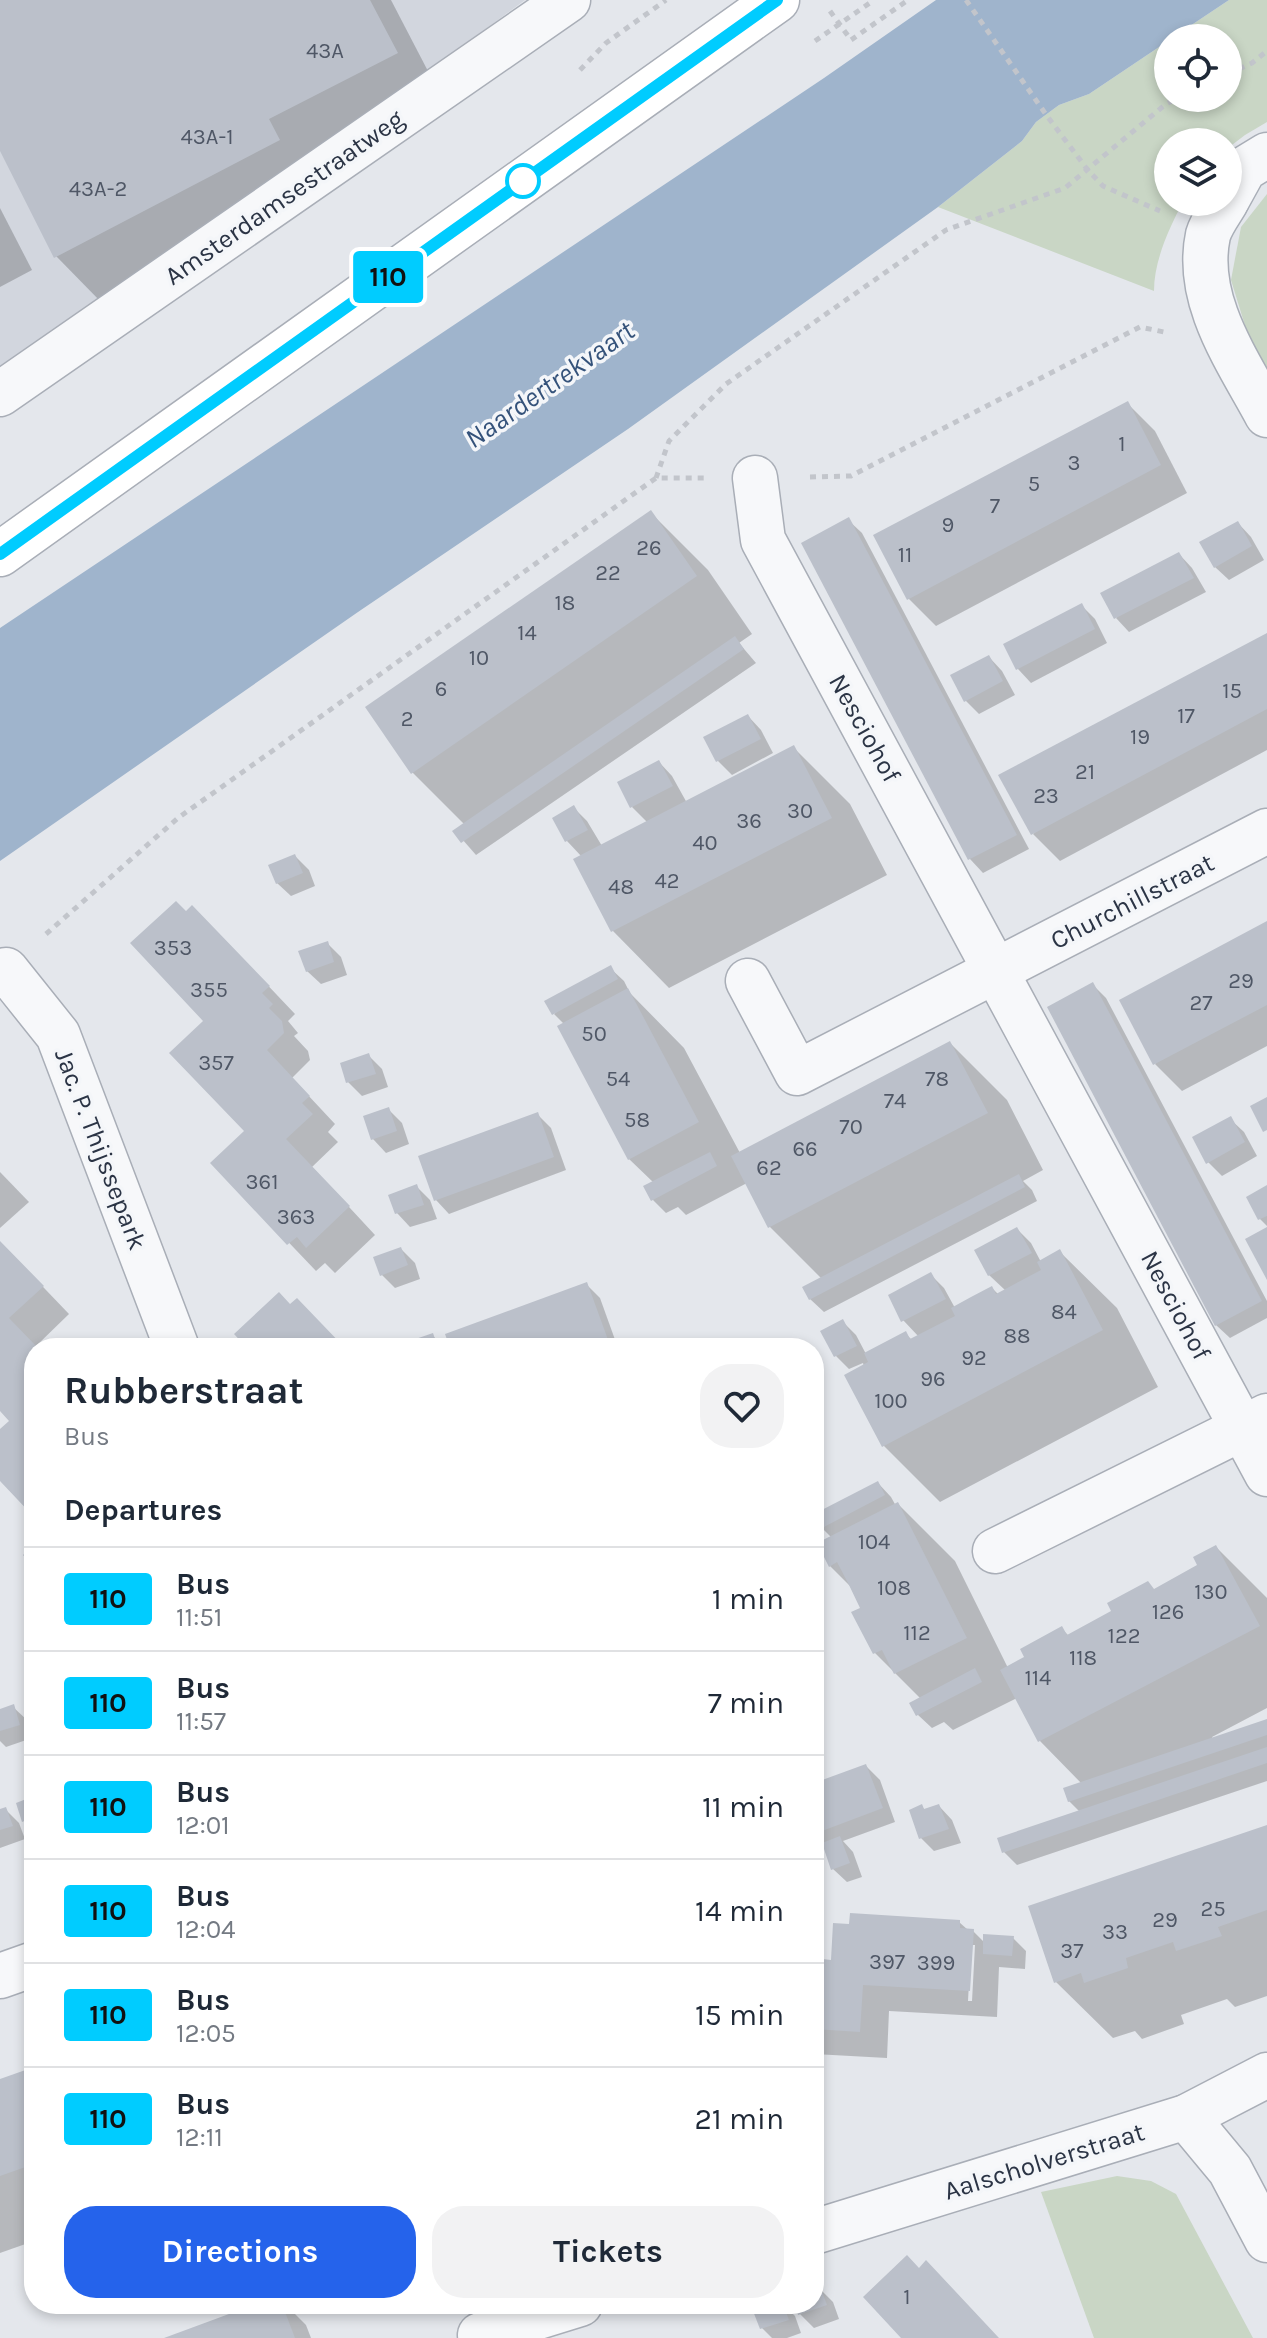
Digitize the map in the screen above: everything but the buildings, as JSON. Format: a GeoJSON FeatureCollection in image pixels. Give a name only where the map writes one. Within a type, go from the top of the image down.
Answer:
{"type":"FeatureCollection","features":[{"type":"Feature","properties":{"kind":"street","name":"Amsterdamsestraatweg"},"geometry":{"type":"LineString","coordinates":[[0,394],[568,0]]}},
{"type":"Feature","properties":{"kind":"street"},"geometry":{"type":"LineString","coordinates":[[0,554],[777,0]]}},
{"type":"Feature","properties":{"kind":"street"},"geometry":{"type":"LineString","coordinates":[[1242,173],[1267,155]]}},
{"type":"Feature","properties":{"kind":"street"},"geometry":{"type":"LineString","coordinates":[[1220,216],[1206,271],[1217,322],[1267,415]]}},
{"type":"Feature","properties":{"kind":"street","name":"Nesciohof"},"geometry":{"type":"LineString","coordinates":[[755,478],[763,540],[997,970],[1254,1422],[1267,1474]]}},
{"type":"Feature","properties":{"kind":"street","name":"Churchillstraat"},"geometry":{"type":"LineString","coordinates":[[997,970],[1267,831]]}},
{"type":"Feature","properties":{"kind":"street"},"geometry":{"type":"LineString","coordinates":[[748,981],[797,1073],[997,970]]}},
{"type":"Feature","properties":{"kind":"street","name":"Jac. P. Thijssepark"},"geometry":{"type":"LineString","coordinates":[[3,972],[58,1035],[173,1338]]}},
{"type":"Feature","properties":{"kind":"street"},"geometry":{"type":"LineString","coordinates":[[995,1551],[1254,1422]]}},
{"type":"Feature","properties":{"kind":"street"},"geometry":{"type":"LineString","coordinates":[[0,1976],[24,1968]]}},
{"type":"Feature","properties":{"kind":"street","name":"Aalscholverstraat"},"geometry":{"type":"LineString","coordinates":[[824,2229],[1186,2117],[1267,2075]]}},
{"type":"Feature","properties":{"kind":"street"},"geometry":{"type":"LineString","coordinates":[[1186,2117],[1230,2170],[1267,2240]]}},
{"type":"Feature","properties":{"kind":"street"},"geometry":{"type":"LineString","coordinates":[[476,2326],[533,2314]]}},
{"type":"Feature","properties":{"kind":"path"},"geometry":{"type":"LineString","coordinates":[[874,0],[840,25],[851,40],[908,0]]}},
{"type":"Feature","properties":{"kind":"path"},"geometry":{"type":"LineString","coordinates":[[966,0],[1047,116],[1103,186],[1154,197]]}},
{"type":"Feature","properties":{"kind":"path"},"geometry":{"type":"LineString","coordinates":[[1242,68],[1267,51]]}},
{"type":"Feature","properties":{"kind":"path"},"geometry":{"type":"LineString","coordinates":[[3,972],[178,818],[656,478],[669,441],[726,384],[946,230],[1065,188],[1156,112]]}},
{"type":"Feature","properties":{"kind":"path"},"geometry":{"type":"LineString","coordinates":[[656,478],[851,476],[1140,327],[1179,335],[1217,322]]}},
{"type":"Feature","properties":{"kind":"shaded area"},"geometry":{"type":"Polygon","coordinates":[[[0,0],[525,0],[0,389],[0,0]]]}},
{"type":"Feature","properties":{"kind":"green space"},"geometry":{"type":"Polygon","coordinates":[[[1229,0],[1267,0],[1267,122],[1242,137],[1242,128],[1154,128],[1154,216],[1176,216],[1159,257],[1154,291],[938,207],[1022,141],[1036,122],[1059,105],[1089,94],[1154,50],[1154,112],[1242,112],[1242,24],[1193,24],[1229,0]]]}},
{"type":"Feature","properties":{"kind":"green space"},"geometry":{"type":"Polygon","coordinates":[[[1267,194],[1267,374],[1251,345],[1231,280],[1241,227],[1267,194]]]}},
{"type":"Feature","properties":{"kind":"green space"},"geometry":{"type":"Polygon","coordinates":[[[1117,2176],[1151,2181],[1176,2194],[1253,2338],[1094,2338],[1041,2192],[1117,2176]]]}},
{"type":"Feature","properties":{"kind":"water","name":"Naardertrekvaart"},"geometry":{"type":"Polygon","coordinates":[[[936,0],[1229,0],[1193,24],[1154,24],[1154,50],[1089,94],[1059,105],[1036,122],[1022,141],[938,207],[628,429],[0,861],[0,628],[936,0]]]}},
{"type":"Feature","properties":{"kind":"bus line","name":"110"},"geometry":{"type":"LineString","coordinates":[[0,554],[777,0]]}}]}
